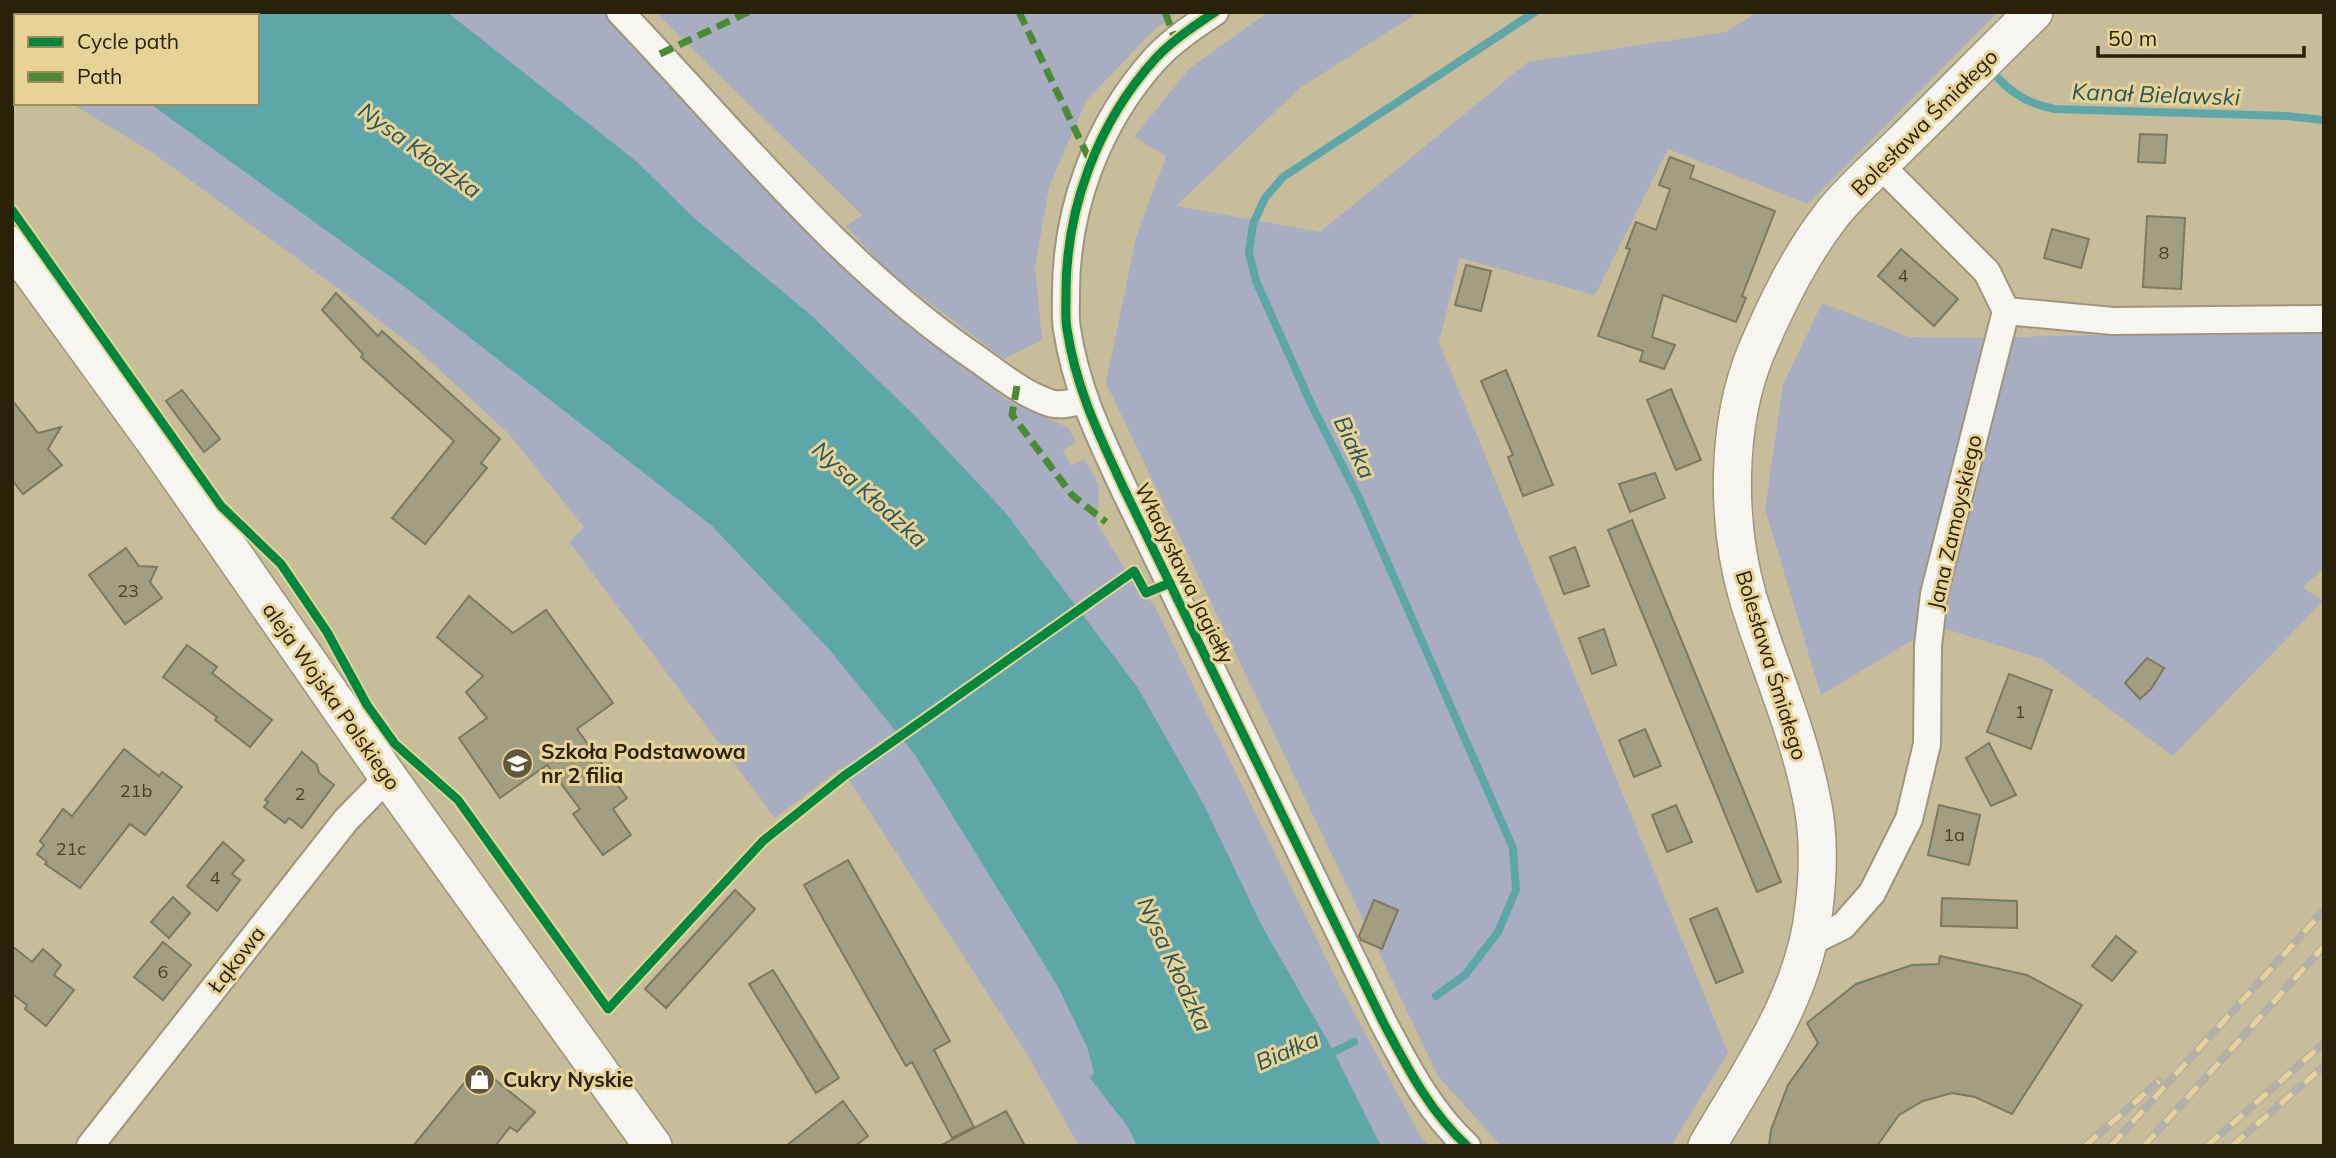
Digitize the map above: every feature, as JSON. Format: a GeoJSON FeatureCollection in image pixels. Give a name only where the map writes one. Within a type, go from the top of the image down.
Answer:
{"type":"FeatureCollection","features":[{"type":"Feature","properties":{"kind":"street"},"geometry":{"type":"LineString","coordinates":[[620,12],[819,223],[908,306],[950,341],[1038,398],[1057,404],[1083,400]]}},
{"type":"Feature","properties":{"kind":"street","name":"Władysława Jagiełły"},"geometry":{"type":"LineString","coordinates":[[1214,12],[1175,39],[1156,58],[1134,86],[1102,138],[1079,196],[1069,239],[1066,326],[1083,400],[1383,1022],[1420,1090],[1450,1130],[1467,1146]]}},
{"type":"Feature","properties":{"kind":"street","name":"Bolesława Śmiałego"},"geometry":{"type":"LineString","coordinates":[[1707,1146],[1782,1015],[1798,976],[1814,909],[1817,844],[1813,806],[1787,706],[1748,596],[1734,512],[1732,464],[1739,413],[1755,354],[1785,290],[1831,216],[2034,12]]}},
{"type":"Feature","properties":{"kind":"street"},"geometry":{"type":"LineString","coordinates":[[1880,165],[1987,272],[2006,311],[2113,321],[2322,319]]}},
{"type":"Feature","properties":{"kind":"street","name":"aleja Wojska Polskiego"},"geometry":{"type":"LineString","coordinates":[[12,246],[163,454],[388,777],[653,1146]]}},
{"type":"Feature","properties":{"kind":"street","name":"Jana Zamoyskiego"},"geometry":{"type":"LineString","coordinates":[[1807,944],[1843,926],[1872,893],[1909,818],[1927,744],[1928,646],[1934,594],[2006,311]]}},
{"type":"Feature","properties":{"kind":"street","name":"Łąkowa"},"geometry":{"type":"LineString","coordinates":[[90,1146],[346,820],[388,777]]}},
{"type":"Feature","properties":{"kind":"shaded area"},"geometry":{"type":"Polygon","coordinates":[[[12,12],[31,12],[34,14],[14,14],[14,69],[12,12]]]}},
{"type":"Feature","properties":{"kind":"shaded area"},"geometry":{"type":"Polygon","coordinates":[[[447,12],[603,12],[877,296],[1007,400],[1069,428],[1076,442],[1063,450],[1071,466],[1085,459],[1099,486],[1097,523],[1139,592],[1153,603],[1337,981],[1422,1139],[1430,1146],[1381,1146],[1334,1052],[1068,599],[1003,511],[916,417],[811,315],[694,218],[636,161],[447,12]]]}},
{"type":"Feature","properties":{"kind":"shaded area"},"geometry":{"type":"Polygon","coordinates":[[[655,12],[1177,12],[1152,32],[1086,101],[1049,187],[1035,268],[1042,340],[1004,359],[886,270],[846,226],[862,215],[655,12]]]}},
{"type":"Feature","properties":{"kind":"shaded area"},"geometry":{"type":"Polygon","coordinates":[[[1268,12],[1419,12],[1300,88],[1176,206],[1320,232],[1528,62],[1726,32],[1758,12],[1998,12],[1808,204],[1668,149],[1595,295],[1460,258],[1439,342],[1728,1053],[1671,1146],[1501,1146],[1438,1076],[1106,383],[1136,237],[1166,156],[1134,137],[1189,69],[1268,12]]]}},
{"type":"Feature","properties":{"kind":"shaded area"},"geometry":{"type":"Polygon","coordinates":[[[74,105],[152,105],[406,288],[712,526],[828,648],[915,755],[1057,985],[1087,1047],[1094,1073],[1137,1146],[1079,1146],[1027,1054],[841,768],[775,818],[569,542],[584,527],[508,433],[418,350],[153,153],[74,105]]]}},
{"type":"Feature","properties":{"kind":"shaded area"},"geometry":{"type":"Polygon","coordinates":[[[1822,303],[1909,337],[1979,338],[2324,329],[2324,568],[2303,587],[2323,601],[2173,756],[2042,659],[1936,626],[1821,695],[1765,509],[1783,385],[1822,303]]]}},
{"type":"Feature","properties":{"kind":"water","name":"Nysa Kłodzka"},"geometry":{"type":"Polygon","coordinates":[[[34,12],[447,12],[636,161],[694,218],[811,315],[916,417],[1004,511],[1138,688],[1204,805],[1262,926],[1334,1052],[1381,1146],[1137,1146],[1128,1127],[1090,1078],[1094,1073],[1087,1047],[1057,985],[915,755],[828,648],[712,526],[406,288],[152,105],[259,105],[259,14],[34,12]]]}},
{"type":"Feature","properties":{"kind":"building"},"geometry":{"type":"Polygon","coordinates":[[[2140,134],[2167,135],[2165,163],[2138,162],[2140,134]]]}},
{"type":"Feature","properties":{"kind":"building"},"geometry":{"type":"Polygon","coordinates":[[[1670,157],[1694,166],[1690,178],[1775,211],[1742,296],[1746,298],[1736,322],[1663,295],[1652,337],[1675,345],[1664,369],[1640,361],[1643,351],[1598,336],[1630,249],[1626,248],[1636,222],[1656,230],[1670,189],[1659,185],[1670,157]]]}},
{"type":"Feature","properties":{"kind":"building"},"geometry":{"type":"Polygon","coordinates":[[[2147,216],[2185,218],[2181,289],[2143,287],[2147,216]]]}},
{"type":"Feature","properties":{"kind":"building"},"geometry":{"type":"Polygon","coordinates":[[[2052,229],[2089,239],[2081,268],[2044,258],[2052,229]]]}},
{"type":"Feature","properties":{"kind":"building"},"geometry":{"type":"Polygon","coordinates":[[[1901,249],[1958,299],[1934,326],[1878,276],[1901,249]]]}},
{"type":"Feature","properties":{"kind":"building"},"geometry":{"type":"Polygon","coordinates":[[[1466,265],[1491,271],[1481,311],[1455,305],[1466,265]]]}},
{"type":"Feature","properties":{"kind":"building"},"geometry":{"type":"Polygon","coordinates":[[[336,293],[378,336],[382,331],[500,439],[481,463],[487,468],[425,544],[392,518],[454,441],[361,357],[363,354],[322,310],[336,293]]]}},
{"type":"Feature","properties":{"kind":"building"},"geometry":{"type":"Polygon","coordinates":[[[1506,370],[1553,485],[1523,496],[1508,457],[1513,455],[1481,381],[1506,370]]]}},
{"type":"Feature","properties":{"kind":"building"},"geometry":{"type":"Polygon","coordinates":[[[1671,389],[1701,460],[1676,470],[1647,400],[1671,389]]]}},
{"type":"Feature","properties":{"kind":"building"},"geometry":{"type":"Polygon","coordinates":[[[182,390],[220,439],[204,452],[166,401],[182,390]]]}},
{"type":"Feature","properties":{"kind":"building"},"geometry":{"type":"Polygon","coordinates":[[[12,400],[38,433],[61,427],[48,449],[62,465],[23,494],[12,480],[12,400]]]}},
{"type":"Feature","properties":{"kind":"building"},"geometry":{"type":"Polygon","coordinates":[[[1655,473],[1665,498],[1630,512],[1619,484],[1655,473]]]}},
{"type":"Feature","properties":{"kind":"building"},"geometry":{"type":"Polygon","coordinates":[[[1632,520],[1781,882],[1757,892],[1608,530],[1632,520]]]}},
{"type":"Feature","properties":{"kind":"building"},"geometry":{"type":"Polygon","coordinates":[[[1575,547],[1589,586],[1564,594],[1550,557],[1575,547]]]}},
{"type":"Feature","properties":{"kind":"building"},"geometry":{"type":"Polygon","coordinates":[[[126,548],[139,566],[157,567],[150,582],[162,598],[125,624],[89,575],[126,548]]]}},
{"type":"Feature","properties":{"kind":"building"},"geometry":{"type":"Polygon","coordinates":[[[469,596],[513,633],[546,610],[613,703],[577,729],[627,798],[613,809],[631,835],[603,855],[573,814],[580,809],[547,765],[500,798],[459,738],[487,718],[466,692],[483,676],[437,637],[469,596]]]}},
{"type":"Feature","properties":{"kind":"building"},"geometry":{"type":"Polygon","coordinates":[[[1604,629],[1616,665],[1592,674],[1579,638],[1604,629]]]}},
{"type":"Feature","properties":{"kind":"building"},"geometry":{"type":"Polygon","coordinates":[[[187,645],[217,667],[212,673],[272,720],[250,747],[215,720],[217,717],[163,677],[187,645]]]}},
{"type":"Feature","properties":{"kind":"building"},"geometry":{"type":"Polygon","coordinates":[[[2147,658],[2164,668],[2151,689],[2140,699],[2125,683],[2147,658]]]}},
{"type":"Feature","properties":{"kind":"building"},"geometry":{"type":"Polygon","coordinates":[[[2009,674],[2052,690],[2031,749],[1987,732],[2009,674]]]}},
{"type":"Feature","properties":{"kind":"building"},"geometry":{"type":"Polygon","coordinates":[[[1645,729],[1661,766],[1634,777],[1619,740],[1645,729]]]}},
{"type":"Feature","properties":{"kind":"building"},"geometry":{"type":"Polygon","coordinates":[[[1989,743],[2016,795],[1991,806],[1966,758],[1989,743]]]}},
{"type":"Feature","properties":{"kind":"building"},"geometry":{"type":"Polygon","coordinates":[[[124,749],[159,776],[162,772],[182,787],[145,835],[130,824],[80,888],[45,864],[47,862],[37,854],[44,845],[40,841],[63,809],[72,816],[124,749]]]}},
{"type":"Feature","properties":{"kind":"building"},"geometry":{"type":"Polygon","coordinates":[[[302,752],[317,765],[319,773],[334,785],[302,828],[289,818],[285,823],[264,807],[268,802],[265,800],[302,752]]]}},
{"type":"Feature","properties":{"kind":"building"},"geometry":{"type":"Polygon","coordinates":[[[1676,805],[1692,842],[1667,852],[1652,815],[1676,805]]]}},
{"type":"Feature","properties":{"kind":"building"},"geometry":{"type":"Polygon","coordinates":[[[1939,805],[1980,815],[1969,865],[1928,855],[1939,805]]]}},
{"type":"Feature","properties":{"kind":"building"},"geometry":{"type":"Polygon","coordinates":[[[223,842],[244,860],[232,874],[240,880],[217,911],[187,886],[223,842]]]}},
{"type":"Feature","properties":{"kind":"building"},"geometry":{"type":"Polygon","coordinates":[[[848,860],[950,1041],[934,1050],[974,1127],[952,1138],[912,1062],[906,1066],[804,885],[848,860]]]}},
{"type":"Feature","properties":{"kind":"building"},"geometry":{"type":"Polygon","coordinates":[[[735,890],[755,909],[666,1008],[645,989],[735,890]]]}},
{"type":"Feature","properties":{"kind":"building"},"geometry":{"type":"Polygon","coordinates":[[[173,897],[190,913],[169,938],[151,922],[173,897]]]}},
{"type":"Feature","properties":{"kind":"building"},"geometry":{"type":"Polygon","coordinates":[[[1942,898],[2017,901],[2017,928],[1941,926],[1942,898]]]}},
{"type":"Feature","properties":{"kind":"building"},"geometry":{"type":"Polygon","coordinates":[[[1374,900],[1398,910],[1382,949],[1361,940],[1359,936],[1374,900]]]}},
{"type":"Feature","properties":{"kind":"building"},"geometry":{"type":"Polygon","coordinates":[[[1717,908],[1743,972],[1716,983],[1690,919],[1717,908]]]}},
{"type":"Feature","properties":{"kind":"building"},"geometry":{"type":"Polygon","coordinates":[[[2116,936],[2136,952],[2112,981],[2092,966],[2116,936]]]}},
{"type":"Feature","properties":{"kind":"building"},"geometry":{"type":"Polygon","coordinates":[[[163,942],[191,965],[163,1000],[134,977],[163,942]]]}},
{"type":"Feature","properties":{"kind":"building"},"geometry":{"type":"Polygon","coordinates":[[[12,946],[32,962],[43,949],[61,965],[54,975],[74,990],[46,1026],[25,1009],[27,1005],[12,994],[12,946]]]}},
{"type":"Feature","properties":{"kind":"building"},"geometry":{"type":"Polygon","coordinates":[[[1940,956],[2027,975],[2082,1005],[2012,1114],[1975,1097],[1952,1093],[1923,1101],[1899,1115],[1877,1146],[1769,1146],[1771,1130],[1788,1085],[1818,1043],[1807,1023],[1856,984],[1912,965],[1939,964],[1940,956]]]}},
{"type":"Feature","properties":{"kind":"building"},"geometry":{"type":"Polygon","coordinates":[[[773,970],[839,1078],[816,1093],[749,984],[773,970]]]}},
{"type":"Feature","properties":{"kind":"building"},"geometry":{"type":"Polygon","coordinates":[[[478,1066],[535,1112],[517,1132],[510,1127],[495,1146],[413,1146],[478,1066]]]}},
{"type":"Feature","properties":{"kind":"building"},"geometry":{"type":"Polygon","coordinates":[[[843,1101],[868,1136],[855,1146],[786,1146],[843,1101]]]}},
{"type":"Feature","properties":{"kind":"building"},"geometry":{"type":"Polygon","coordinates":[[[1006,1111],[1025,1146],[940,1146],[1006,1111]]]}},
{"type":"Feature","properties":{"kind":"waterway","name":"Białka"},"geometry":{"type":"LineString","coordinates":[[1436,996],[1465,975],[1498,932],[1516,890],[1513,848],[1359,498],[1313,408],[1256,281],[1249,253],[1253,224],[1265,198],[1283,177],[1535,12]]}},
{"type":"Feature","properties":{"kind":"waterway","name":"Kanał Bielawski"},"geometry":{"type":"LineString","coordinates":[[1997,77],[2023,98],[2055,109],[2287,116],[2324,120]]}},
{"type":"Feature","properties":{"kind":"waterway","name":"Białka"},"geometry":{"type":"LineString","coordinates":[[1325,1056],[1354,1042]]}},
{"type":"Feature","properties":{"kind":"railway"},"geometry":{"type":"LineString","coordinates":[[2111,1146],[2324,910]]}},
{"type":"Feature","properties":{"kind":"railway"},"geometry":{"type":"LineString","coordinates":[[2144,1146],[2324,946]]}},
{"type":"Feature","properties":{"kind":"railway"},"geometry":{"type":"LineString","coordinates":[[2207,1146],[2324,1043]]}},
{"type":"Feature","properties":{"kind":"railway"},"geometry":{"type":"LineString","coordinates":[[2232,1146],[2324,1066]]}},
{"type":"Feature","properties":{"kind":"railway"},"geometry":{"type":"LineString","coordinates":[[2085,1146],[2159,1081]]}},
{"type":"Feature","properties":{"kind":"marked path"},"geometry":{"type":"LineString","coordinates":[[660,54],[748,12]]}},
{"type":"Feature","properties":{"kind":"marked path"},"geometry":{"type":"LineString","coordinates":[[1019,12],[1091,163]]}},
{"type":"Feature","properties":{"kind":"marked path"},"geometry":{"type":"LineString","coordinates":[[1165,12],[1175,39]]}},
{"type":"Feature","properties":{"kind":"marked path"},"geometry":{"type":"LineString","coordinates":[[1017,386],[1012,415],[1072,495],[1106,522]]}},
{"type":"Feature","properties":{"kind":"cycle path"},"geometry":{"type":"LineString","coordinates":[[1215,12],[1169,45],[1135,83],[1101,139],[1088,169],[1078,200],[1067,264],[1066,325],[1071,351],[1090,411],[1124,489],[1383,1022],[1430,1103],[1467,1146]]}},
{"type":"Feature","properties":{"kind":"cycle path"},"geometry":{"type":"LineString","coordinates":[[12,210],[221,506],[281,564],[327,632],[367,705],[395,744],[458,800],[608,1009],[763,841],[844,776],[1134,571],[1146,593],[1170,583]]}},
{"type":"Feature","properties":{"kind":"place","name":"Szkoła Podstawowa nr 2 filia"},"geometry":{"type":"Point","coordinates":[518,763]}},
{"type":"Feature","properties":{"kind":"place","name":"Cukry Nyskie"},"geometry":{"type":"Point","coordinates":[480,1079]}}]}
